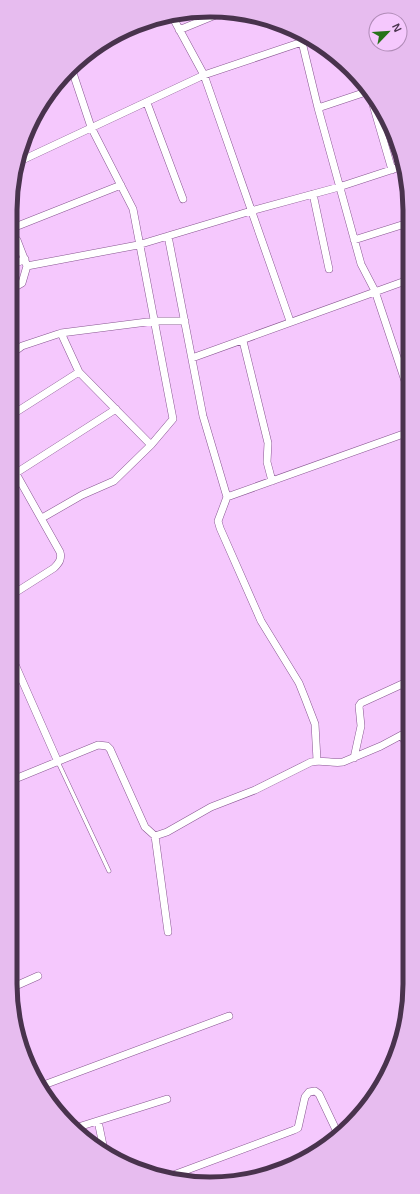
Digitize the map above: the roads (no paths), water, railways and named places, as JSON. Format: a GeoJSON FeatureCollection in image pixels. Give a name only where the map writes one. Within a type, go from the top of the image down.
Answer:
{"type":"FeatureCollection","features":[{"type":"Feature","properties":{"kind":"street"},"geometry":{"type":"LineString","coordinates":[[179,30],[211,17]]}},
{"type":"Feature","properties":{"kind":"street"},"geometry":{"type":"LineString","coordinates":[[174,21],[204,75],[290,321]]}},
{"type":"Feature","properties":{"kind":"street"},"geometry":{"type":"LineString","coordinates":[[24,159],[147,103],[204,75],[302,42],[318,108],[361,264],[374,291],[403,376]]}},
{"type":"Feature","properties":{"kind":"street"},"geometry":{"type":"LineString","coordinates":[[42,518],[82,495],[114,481],[151,444],[173,419],[133,209],[92,127],[74,74]]}},
{"type":"Feature","properties":{"kind":"street"},"geometry":{"type":"LineString","coordinates":[[318,108],[363,93]]}},
{"type":"Feature","properties":{"kind":"street"},"geometry":{"type":"LineString","coordinates":[[147,103],[183,198]]}},
{"type":"Feature","properties":{"kind":"street"},"geometry":{"type":"LineString","coordinates":[[375,110],[392,170]]}},
{"type":"Feature","properties":{"kind":"street"},"geometry":{"type":"LineString","coordinates":[[17,264],[140,245],[251,211],[339,187],[398,168]]}},
{"type":"Feature","properties":{"kind":"street"},"geometry":{"type":"LineString","coordinates":[[17,226],[121,185]]}},
{"type":"Feature","properties":{"kind":"street"},"geometry":{"type":"LineString","coordinates":[[313,194],[329,269]]}},
{"type":"Feature","properties":{"kind":"street"},"geometry":{"type":"LineString","coordinates":[[354,240],[403,224]]}},
{"type":"Feature","properties":{"kind":"street"},"geometry":{"type":"LineString","coordinates":[[168,236],[204,416],[228,497],[218,521],[260,621],[299,683],[306,698],[315,724],[317,760]]}},
{"type":"Feature","properties":{"kind":"street"},"geometry":{"type":"LineString","coordinates":[[17,240],[26,262],[22,283],[17,286]]}},
{"type":"Feature","properties":{"kind":"street"},"geometry":{"type":"LineString","coordinates":[[192,358],[243,341],[290,321],[403,282]]}},
{"type":"Feature","properties":{"kind":"street"},"geometry":{"type":"LineString","coordinates":[[17,349],[22,346],[61,333],[155,321],[185,321]]}},
{"type":"Feature","properties":{"kind":"street"},"geometry":{"type":"LineString","coordinates":[[61,333],[79,372],[151,444]]}},
{"type":"Feature","properties":{"kind":"street"},"geometry":{"type":"LineString","coordinates":[[243,341],[268,443],[267,462],[272,481]]}},
{"type":"Feature","properties":{"kind":"street"},"geometry":{"type":"LineString","coordinates":[[17,412],[79,372]]}},
{"type":"Feature","properties":{"kind":"street"},"geometry":{"type":"LineString","coordinates":[[17,472],[116,409]]}},
{"type":"Feature","properties":{"kind":"street"},"geometry":{"type":"LineString","coordinates":[[228,497],[403,434]]}},
{"type":"Feature","properties":{"kind":"street"},"geometry":{"type":"LineString","coordinates":[[17,475],[42,518],[60,552],[61,557],[59,563],[54,568],[17,592]]}},
{"type":"Feature","properties":{"kind":"street"},"geometry":{"type":"LineString","coordinates":[[17,669],[58,762]]}},
{"type":"Feature","properties":{"kind":"street"},"geometry":{"type":"LineString","coordinates":[[354,758],[361,726],[359,706],[361,703],[403,684]]}},
{"type":"Feature","properties":{"kind":"street"},"geometry":{"type":"LineString","coordinates":[[155,836],[167,832],[217,804],[255,790],[317,760],[337,763],[354,758],[402,735]]}},
{"type":"Feature","properties":{"kind":"street"},"geometry":{"type":"LineString","coordinates":[[17,778],[98,745],[106,746],[110,749],[145,827],[155,836],[168,932]]}},
{"type":"Feature","properties":{"kind":"street"},"geometry":{"type":"LineString","coordinates":[[17,985],[38,976]]}},
{"type":"Feature","properties":{"kind":"street"},"geometry":{"type":"LineString","coordinates":[[46,1084],[228,1016]]}},
{"type":"Feature","properties":{"kind":"street"},"geometry":{"type":"LineString","coordinates":[[178,1174],[298,1128],[305,1097],[309,1092],[315,1091],[319,1094],[336,1130]]}},
{"type":"Feature","properties":{"kind":"street"},"geometry":{"type":"LineString","coordinates":[[80,1126],[167,1099]]}},
{"type":"Feature","properties":{"kind":"street"},"geometry":{"type":"LineString","coordinates":[[98,1121],[103,1144]]}},
{"type":"Feature","properties":{"kind":"lane"},"geometry":{"type":"LineString","coordinates":[[58,762],[109,871]]}}]}
